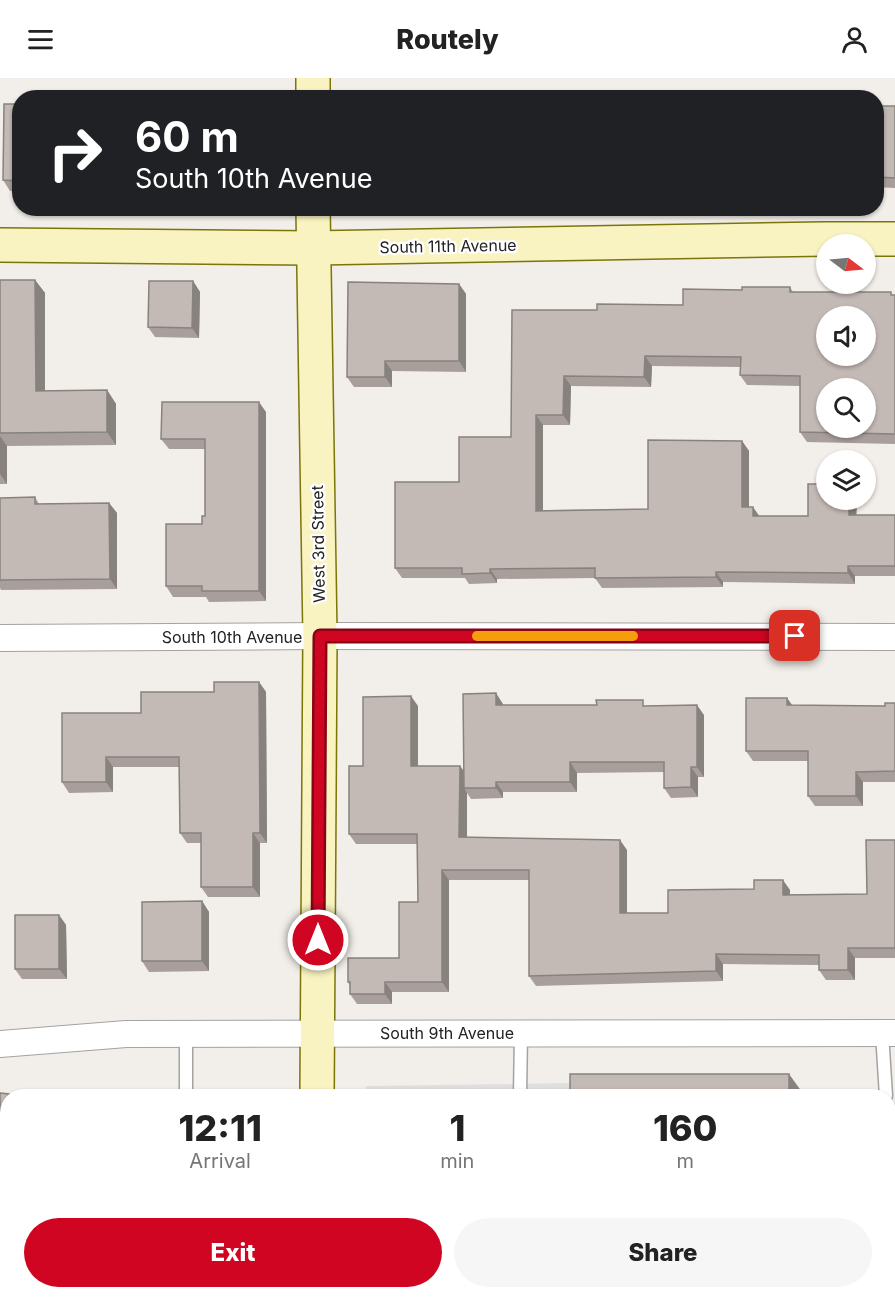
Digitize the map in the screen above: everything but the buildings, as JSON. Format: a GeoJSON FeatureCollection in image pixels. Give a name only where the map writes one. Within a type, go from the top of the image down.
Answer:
{"type":"FeatureCollection","features":[{"type":"Feature","properties":{"kind":"street","name":"West 3rd Street"},"geometry":{"type":"LineString","coordinates":[[313,216],[320,636],[317,1089]]}},
{"type":"Feature","properties":{"kind":"street","name":"South 11th Avenue"},"geometry":{"type":"LineString","coordinates":[[0,244],[313,248],[895,239]]}},
{"type":"Feature","properties":{"kind":"street","name":"South 10th Avenue"},"geometry":{"type":"LineString","coordinates":[[0,638],[895,637]]}},
{"type":"Feature","properties":{"kind":"street","name":"South 9th Avenue"},"geometry":{"type":"LineString","coordinates":[[0,1044],[126,1034],[889,1033]]}},
{"type":"Feature","properties":{"kind":"lane"},"geometry":{"type":"LineString","coordinates":[[520,1089],[521,1033]]}},
{"type":"Feature","properties":{"kind":"lane"},"geometry":{"type":"LineString","coordinates":[[886,1089],[889,1033]]}},
{"type":"Feature","properties":{"kind":"lane"},"geometry":{"type":"LineString","coordinates":[[186,1035],[186,1089]]}},
{"type":"Feature","properties":{"kind":"shaded area"},"geometry":{"type":"Polygon","coordinates":[[[572,1083],[572,1089],[366,1089],[366,1086],[572,1083]]]}},
{"type":"Feature","properties":{"kind":"slow traffic"},"geometry":{"type":"LineString","coordinates":[[477,636],[633,636]]}},
{"type":"Feature","properties":{"kind":"route"},"geometry":{"type":"LineString","coordinates":[[318,940],[320,636],[795,636]]}}]}
